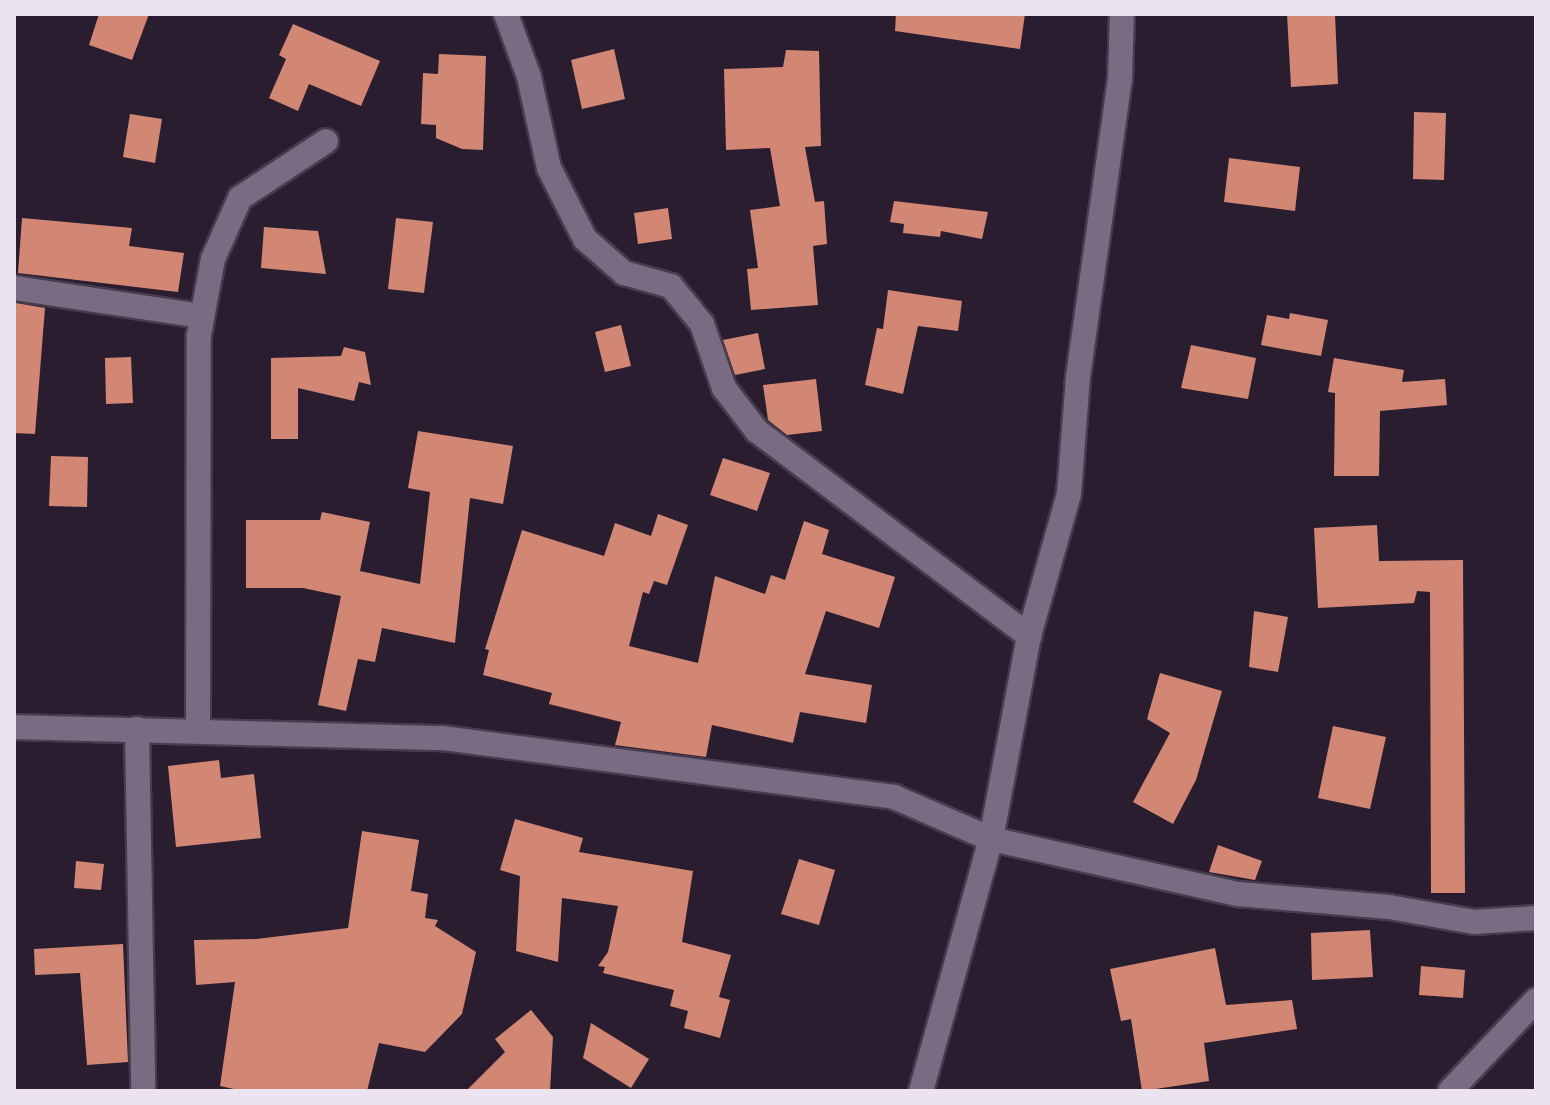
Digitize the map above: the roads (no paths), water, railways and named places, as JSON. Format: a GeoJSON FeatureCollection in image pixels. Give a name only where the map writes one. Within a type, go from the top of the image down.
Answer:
{"type":"FeatureCollection","features":[{"type":"Feature","properties":{"kind":"street"},"geometry":{"type":"LineString","coordinates":[[506,14],[529,77],[549,168],[585,239],[624,273],[671,286],[702,324],[724,388],[757,431],[1029,636]]}},
{"type":"Feature","properties":{"kind":"street"},"geometry":{"type":"LineString","coordinates":[[921,1091],[991,839],[1029,636],[1069,494],[1078,377],[1120,80],[1122,14]]}},
{"type":"Feature","properties":{"kind":"street"},"geometry":{"type":"LineString","coordinates":[[198,730],[202,316],[213,259],[240,198],[326,141]]}},
{"type":"Feature","properties":{"kind":"street"},"geometry":{"type":"LineString","coordinates":[[14,288],[202,316]]}},
{"type":"Feature","properties":{"kind":"street"},"geometry":{"type":"LineString","coordinates":[[14,727],[442,738],[894,797],[991,839],[1238,894],[1389,907],[1474,922],[1536,918]]}},
{"type":"Feature","properties":{"kind":"street"},"geometry":{"type":"LineString","coordinates":[[137,729],[143,1086]]}},
{"type":"Feature","properties":{"kind":"street"},"geometry":{"type":"LineString","coordinates":[[1450,1091],[1536,1000]]}}]}
